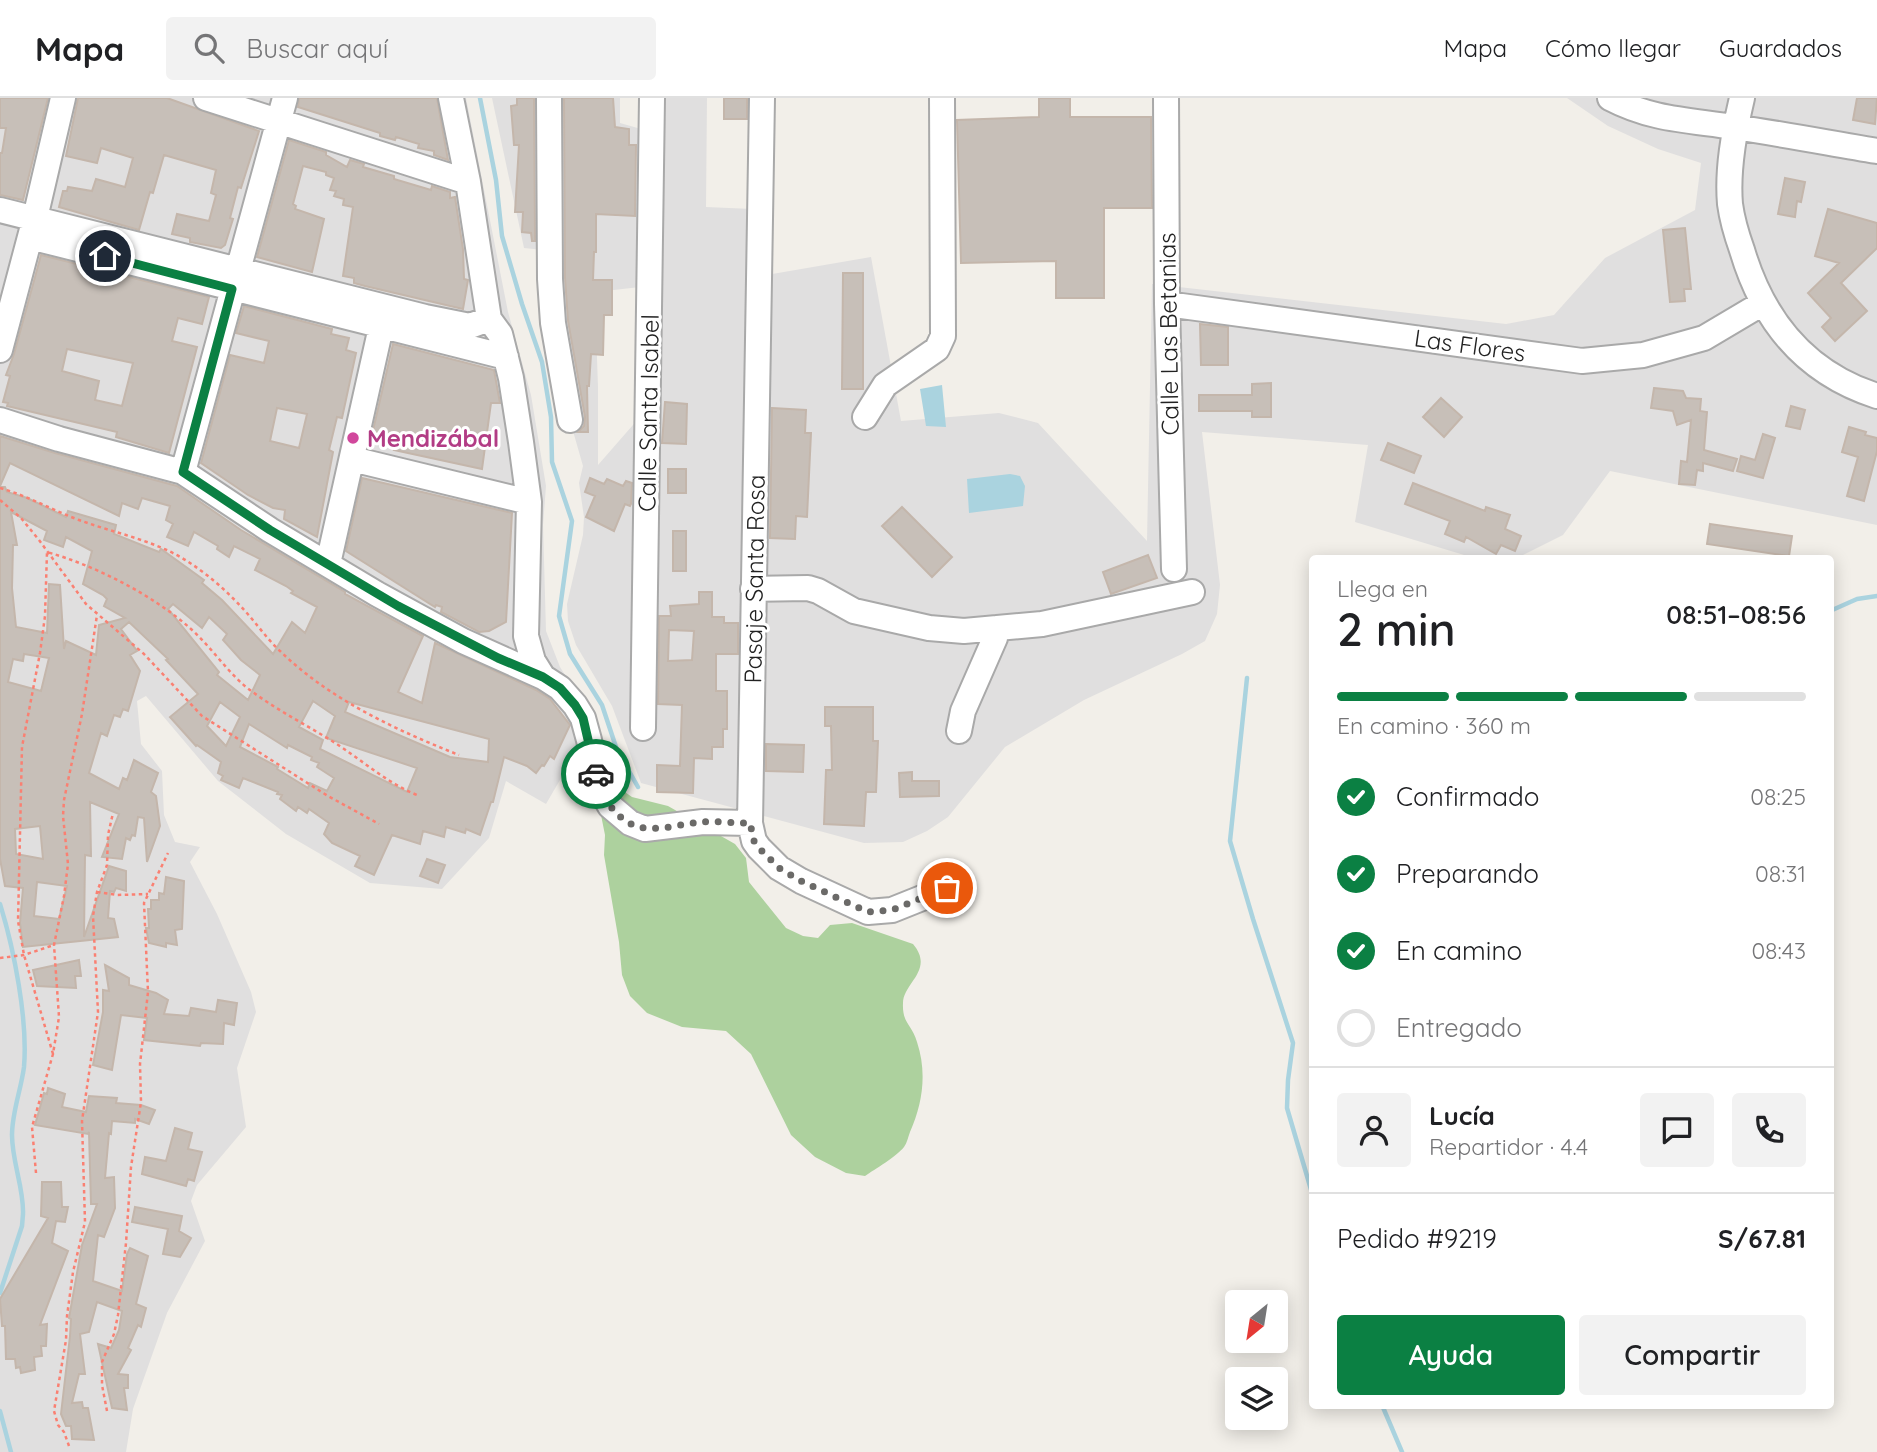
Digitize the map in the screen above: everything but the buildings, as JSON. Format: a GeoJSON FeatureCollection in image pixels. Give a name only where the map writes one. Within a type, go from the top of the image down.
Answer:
{"type":"FeatureCollection","features":[{"type":"Feature","properties":{"kind":"street"},"geometry":{"type":"LineString","coordinates":[[0,350],[64,98]]}},
{"type":"Feature","properties":{"kind":"street"},"geometry":{"type":"LineString","coordinates":[[206,98],[468,182]]}},
{"type":"Feature","properties":{"kind":"street"},"geometry":{"type":"LineString","coordinates":[[183,472],[285,98]]}},
{"type":"Feature","properties":{"kind":"street"},"geometry":{"type":"LineString","coordinates":[[451,98],[468,182],[476,331],[506,357]]}},
{"type":"Feature","properties":{"kind":"street"},"geometry":{"type":"LineString","coordinates":[[549,98],[550,279],[553,323],[570,420]]}},
{"type":"Feature","properties":{"kind":"street","name":"Calle Santa Isabel"},"geometry":{"type":"LineString","coordinates":[[643,729],[652,98]]}},
{"type":"Feature","properties":{"kind":"street","name":"Pasaje Santa Rosa"},"geometry":{"type":"LineString","coordinates":[[762,98],[750,823],[754,841],[779,868],[868,912],[892,910],[947,888]]}},
{"type":"Feature","properties":{"kind":"street"},"geometry":{"type":"LineString","coordinates":[[865,417],[885,385],[937,349],[943,336],[942,98]]}},
{"type":"Feature","properties":{"kind":"street","name":"Calle Las Betanias"},"geometry":{"type":"LineString","coordinates":[[1166,98],[1167,304],[1174,569]]}},
{"type":"Feature","properties":{"kind":"street"},"geometry":{"type":"LineString","coordinates":[[1610,98],[1654,116],[1877,151]]}},
{"type":"Feature","properties":{"kind":"street"},"geometry":{"type":"LineString","coordinates":[[1742,98],[1731,155],[1730,204],[1751,283],[1776,326],[1803,355],[1854,388],[1877,396]]}},
{"type":"Feature","properties":{"kind":"street"},"geometry":{"type":"LineString","coordinates":[[0,210],[32,228],[379,317],[500,334],[519,429],[529,502],[526,636],[533,662],[543,677]]}},
{"type":"Feature","properties":{"kind":"street","name":"Las Flores"},"geometry":{"type":"LineString","coordinates":[[1167,304],[1582,361],[1643,355],[1704,338],[1763,303]]}},
{"type":"Feature","properties":{"kind":"street"},"geometry":{"type":"LineString","coordinates":[[328,564],[352,459],[379,317]]}},
{"type":"Feature","properties":{"kind":"street"},"geometry":{"type":"LineString","coordinates":[[0,420],[59,439],[183,472],[251,518],[420,618],[498,658],[543,677],[560,688],[583,718],[598,785],[610,806],[631,823],[645,828],[703,822],[750,823]]}},
{"type":"Feature","properties":{"kind":"street"},"geometry":{"type":"LineString","coordinates":[[352,459],[529,502]]}},
{"type":"Feature","properties":{"kind":"street"},"geometry":{"type":"LineString","coordinates":[[753,589],[808,588],[854,611],[929,628],[964,631],[1042,624],[1192,592]]}},
{"type":"Feature","properties":{"kind":"street"},"geometry":{"type":"LineString","coordinates":[[959,731],[960,717],[995,638],[996,628]]}},
{"type":"Feature","properties":{"kind":"street"},"geometry":{"type":"LineString","coordinates":[[498,658],[512,650],[526,636]]}},
{"type":"Feature","properties":{"kind":"path"},"geometry":{"type":"LineString","coordinates":[[0,488],[44,503],[76,519],[158,546],[191,563],[244,610],[272,643],[306,673],[367,713],[410,736],[459,755]]}},
{"type":"Feature","properties":{"kind":"path"},"geometry":{"type":"LineString","coordinates":[[0,500],[21,518],[97,615],[144,654],[212,724],[328,796],[379,824]]}},
{"type":"Feature","properties":{"kind":"path"},"geometry":{"type":"LineString","coordinates":[[47,552],[80,562],[156,603],[190,628],[231,673],[263,699],[383,777],[417,795]]}},
{"type":"Feature","properties":{"kind":"path"},"geometry":{"type":"LineString","coordinates":[[47,552],[41,644],[22,755],[18,921],[24,955],[53,1054]]}},
{"type":"Feature","properties":{"kind":"path"},"geometry":{"type":"LineString","coordinates":[[36,1173],[32,1127],[53,1054],[59,1017],[54,945],[68,864],[64,800],[82,714],[97,615]]}},
{"type":"Feature","properties":{"kind":"path"},"geometry":{"type":"LineString","coordinates":[[69,1446],[54,1411],[66,1340],[66,1316],[73,1272],[85,1222],[82,1129],[98,1012],[93,916],[97,892],[107,865],[108,829],[113,813]]}},
{"type":"Feature","properties":{"kind":"path"},"geometry":{"type":"LineString","coordinates":[[107,1411],[102,1385],[102,1362],[114,1335],[118,1315],[131,1167],[141,1102],[141,1064],[148,992],[144,904],[168,853]]}},
{"type":"Feature","properties":{"kind":"path"},"geometry":{"type":"LineString","coordinates":[[97,892],[117,895],[148,894]]}},
{"type":"Feature","properties":{"kind":"path"},"geometry":{"type":"LineString","coordinates":[[0,958],[24,955],[54,945]]}},
{"type":"Feature","properties":{"kind":"shaded area"},"geometry":{"type":"Polygon","coordinates":[[[0,98],[466,98],[508,312],[531,395],[546,486],[543,525],[546,631],[560,667],[590,715],[578,749],[546,804],[506,781],[489,838],[442,889],[370,883],[286,834],[218,781],[146,696],[137,701],[141,744],[162,771],[164,815],[175,842],[200,847],[190,862],[217,914],[251,992],[256,1012],[237,1068],[246,1127],[197,1185],[191,1201],[205,1241],[167,1313],[133,1409],[126,1452],[0,1452],[0,98]]]}},
{"type":"Feature","properties":{"kind":"shaded area"},"geometry":{"type":"Polygon","coordinates":[[[492,98],[541,98],[543,250],[524,248],[492,98]]]}},
{"type":"Feature","properties":{"kind":"shaded area"},"geometry":{"type":"Polygon","coordinates":[[[550,98],[620,98],[620,123],[648,131],[640,287],[605,291],[596,329],[598,465],[660,394],[656,371],[659,98],[707,98],[706,207],[752,209],[749,278],[871,257],[901,421],[999,413],[1038,423],[1147,541],[1152,284],[1506,324],[1554,315],[1605,258],[1695,210],[1701,163],[1658,149],[1608,126],[1567,98],[1877,98],[1877,525],[1610,471],[1563,535],[1523,555],[1464,555],[1355,522],[1368,445],[1202,432],[1220,585],[1217,614],[1205,641],[1084,700],[1005,747],[948,817],[903,842],[864,843],[641,783],[612,706],[576,645],[568,621],[567,604],[583,535],[584,517],[579,483],[583,466],[573,431],[550,98]]]}},
{"type":"Feature","properties":{"kind":"green space"},"geometry":{"type":"Polygon","coordinates":[[[590,715],[622,790],[632,797],[668,806],[735,844],[746,858],[749,882],[786,928],[803,936],[818,938],[830,925],[852,923],[913,944],[919,953],[920,969],[904,996],[903,1003],[904,1015],[915,1036],[922,1065],[918,1110],[904,1147],[865,1176],[846,1173],[815,1157],[791,1135],[751,1054],[726,1031],[682,1027],[647,1013],[630,996],[622,975],[600,810],[588,783],[574,731],[590,715]]]}},
{"type":"Feature","properties":{"kind":"water"},"geometry":{"type":"Polygon","coordinates":[[[942,385],[946,427],[926,426],[920,389],[942,385]]]}},
{"type":"Feature","properties":{"kind":"water"},"geometry":{"type":"Polygon","coordinates":[[[1010,474],[1020,476],[1025,486],[1023,506],[969,513],[967,479],[1010,474]]]}},
{"type":"Feature","properties":{"kind":"waterway"},"geometry":{"type":"LineString","coordinates":[[480,98],[496,180],[502,236],[542,362],[551,417],[552,462],[572,521],[559,616],[570,654],[602,705],[617,750],[638,787]]}},
{"type":"Feature","properties":{"kind":"waterway"},"geometry":{"type":"LineString","coordinates":[[1834,609],[1857,599],[1877,596]]}},
{"type":"Feature","properties":{"kind":"waterway"},"geometry":{"type":"LineString","coordinates":[[1247,678],[1230,841],[1293,1043],[1287,1108],[1309,1183]]}},
{"type":"Feature","properties":{"kind":"waterway"},"geometry":{"type":"LineString","coordinates":[[0,904],[19,985],[25,1048],[12,1135],[23,1204],[22,1226],[0,1293]]}},
{"type":"Feature","properties":{"kind":"waterway"},"geometry":{"type":"LineString","coordinates":[[1384,1409],[1402,1452]]}},
{"type":"Feature","properties":{"kind":"waterway"},"geometry":{"type":"LineString","coordinates":[[0,1411],[11,1452]]}},
{"type":"Feature","properties":{"kind":"way so far"},"geometry":{"type":"LineString","coordinates":[[596,774],[598,785],[610,806],[631,823],[645,828],[703,822],[750,823],[754,841],[779,868],[868,912],[892,910],[947,888]]}},
{"type":"Feature","properties":{"kind":"place","name":"Mendizábal"},"geometry":{"type":"Point","coordinates":[353,438]}},
{"type":"Feature","properties":{"kind":"route"},"geometry":{"type":"LineString","coordinates":[[105,256],[232,289],[183,472],[270,530],[398,606],[498,658],[543,677],[560,688],[583,718],[596,774]]}}]}
